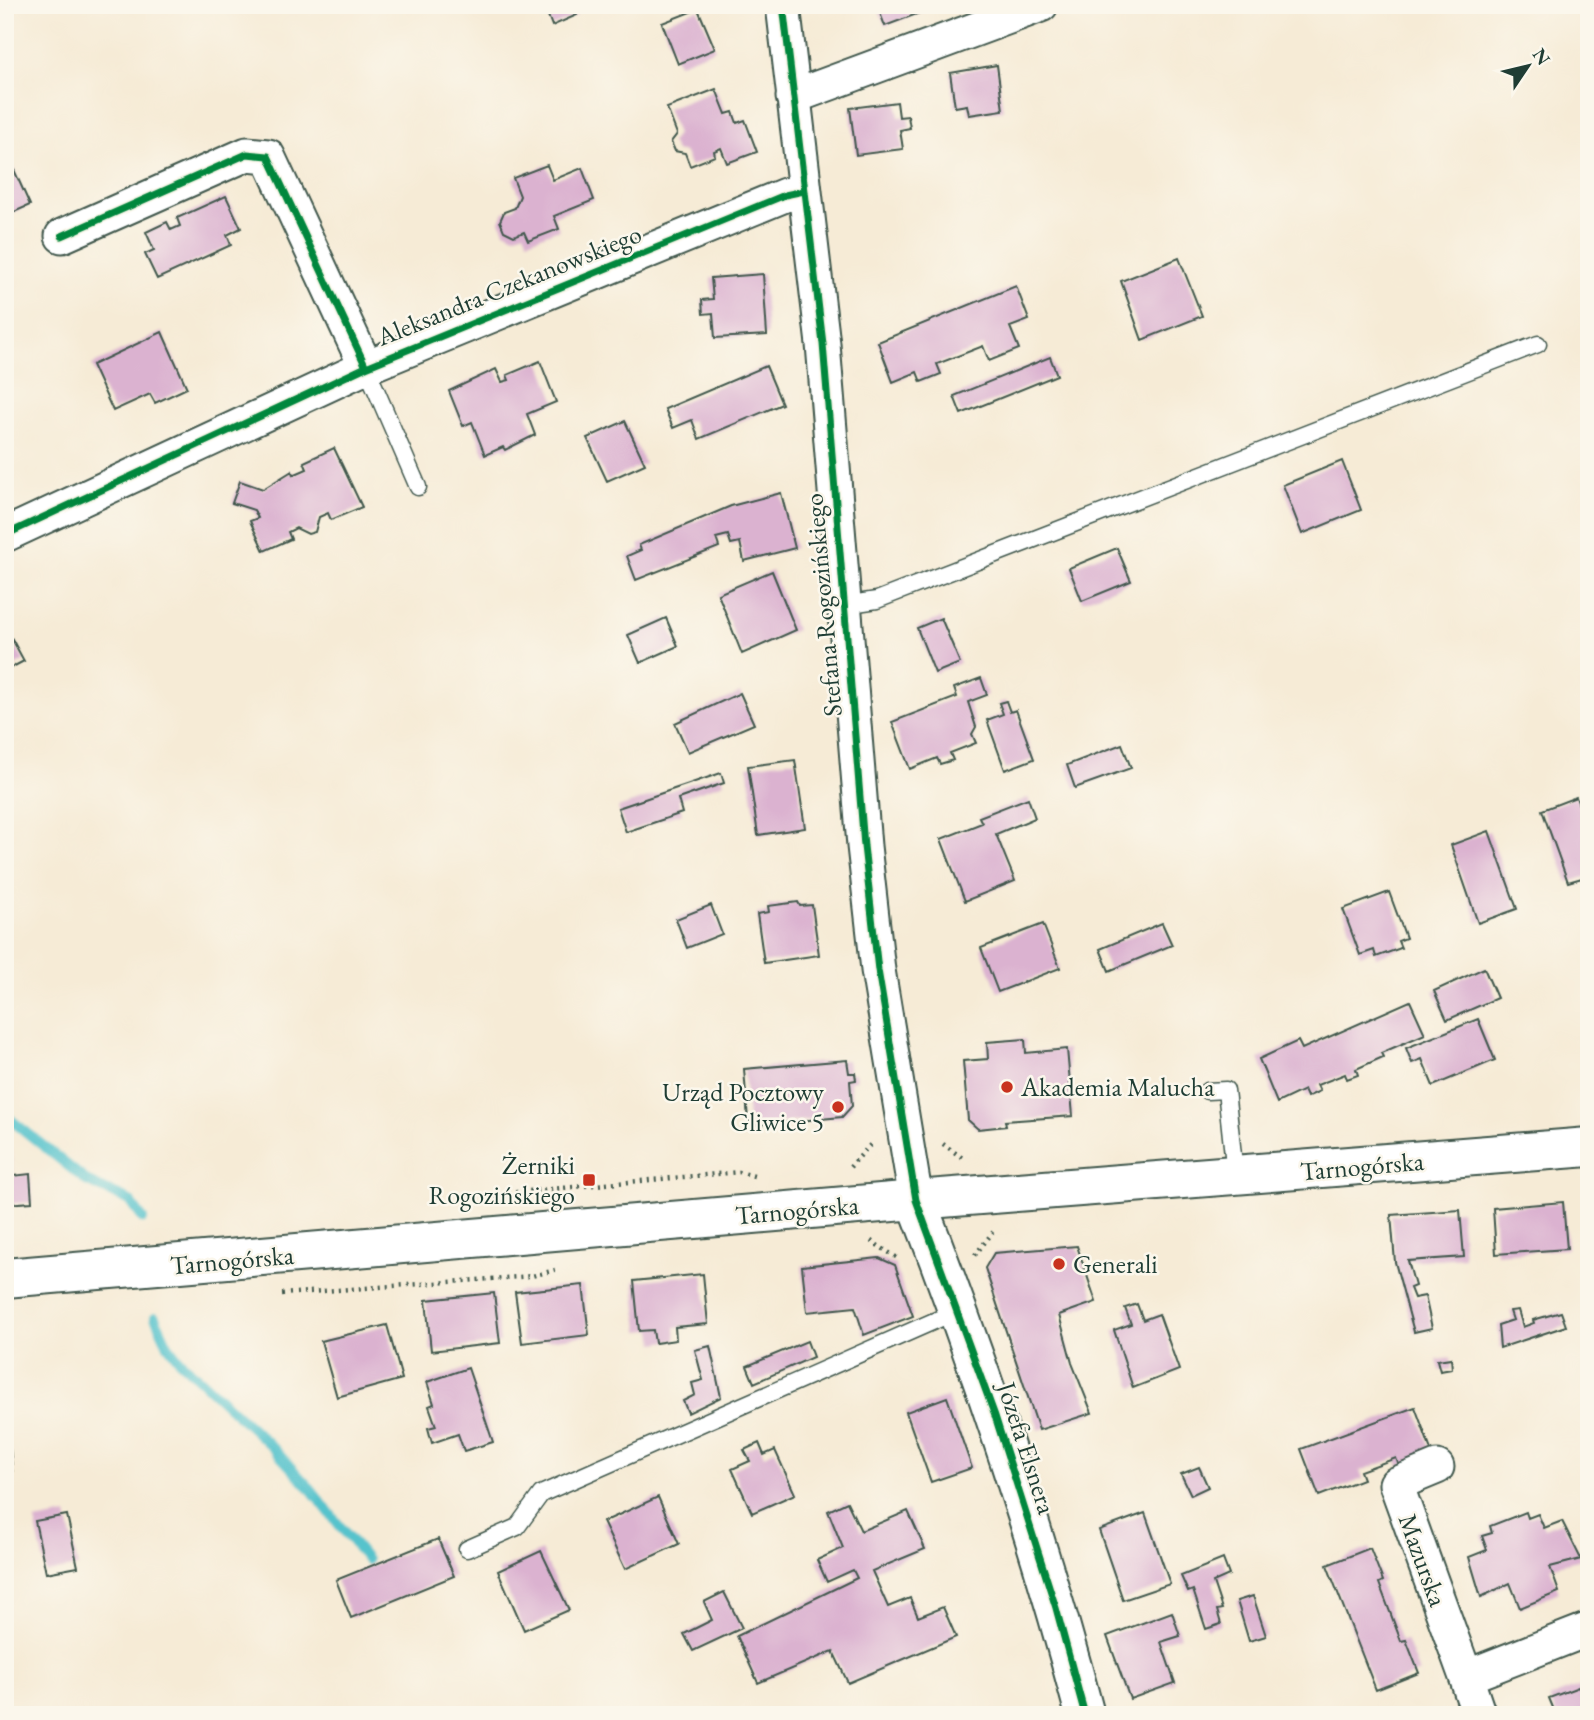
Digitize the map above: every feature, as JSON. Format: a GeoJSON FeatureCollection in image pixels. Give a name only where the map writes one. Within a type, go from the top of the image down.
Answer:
{"type":"FeatureCollection","features":[{"type":"Feature","properties":{"kind":"main road","name":"Tarnogórska"},"geometry":{"type":"LineString","coordinates":[[5,1278],[916,1200],[1236,1177],[1589,1147]]}},
{"type":"Feature","properties":{"kind":"main road","name":"Józefa Elsnera"},"geometry":{"type":"LineString","coordinates":[[916,1200],[995,1416],[1056,1608],[1084,1715]]}},
{"type":"Feature","properties":{"kind":"street","name":"Stefana Rogozińskiego"},"geometry":{"type":"LineString","coordinates":[[783,5],[823,344],[864,846],[878,970],[916,1200]]}},
{"type":"Feature","properties":{"kind":"street"},"geometry":{"type":"LineString","coordinates":[[793,97],[1041,5]]}},
{"type":"Feature","properties":{"kind":"street"},"geometry":{"type":"LineString","coordinates":[[62,236],[247,154],[268,156],[366,367]]}},
{"type":"Feature","properties":{"kind":"street","name":"Aleksandra Czekanowskiego"},"geometry":{"type":"LineString","coordinates":[[5,535],[366,367],[785,195],[804,191]]}},
{"type":"Feature","properties":{"kind":"street","name":"Mazurska"},"geometry":{"type":"LineString","coordinates":[[1437,1467],[1396,1484],[1479,1715]]}},
{"type":"Feature","properties":{"kind":"street"},"geometry":{"type":"LineString","coordinates":[[1465,1677],[1589,1629]]}},
{"type":"Feature","properties":{"kind":"lane"},"geometry":{"type":"LineString","coordinates":[[844,605],[877,600],[1538,344]]}},
{"type":"Feature","properties":{"kind":"lane"},"geometry":{"type":"LineString","coordinates":[[366,367],[418,487]]}},
{"type":"Feature","properties":{"kind":"lane"},"geometry":{"type":"LineString","coordinates":[[1207,1091],[1226,1090],[1236,1177]]}},
{"type":"Feature","properties":{"kind":"lane"},"geometry":{"type":"LineString","coordinates":[[467,1549],[517,1527],[541,1494],[957,1311]]}},
{"type":"Feature","properties":{"kind":"building"},"geometry":{"type":"Polygon","coordinates":[[[544,5],[573,5],[577,15],[552,26],[544,5]]]}},
{"type":"Feature","properties":{"kind":"building"},"geometry":{"type":"Polygon","coordinates":[[[877,5],[923,5],[925,11],[885,26],[877,5]]]}},
{"type":"Feature","properties":{"kind":"building"},"geometry":{"type":"Polygon","coordinates":[[[698,9],[715,49],[678,64],[662,23],[698,9]]]}},
{"type":"Feature","properties":{"kind":"building"},"geometry":{"type":"Polygon","coordinates":[[[997,65],[1003,110],[969,115],[967,105],[955,107],[950,73],[997,65]]]}},
{"type":"Feature","properties":{"kind":"building"},"geometry":{"type":"Polygon","coordinates":[[[716,89],[726,114],[733,112],[737,123],[745,120],[757,152],[727,163],[721,148],[714,151],[715,156],[690,166],[685,153],[675,151],[671,142],[677,134],[667,108],[716,89]]]}},
{"type":"Feature","properties":{"kind":"building"},"geometry":{"type":"Polygon","coordinates":[[[897,102],[899,117],[908,116],[910,128],[900,130],[903,149],[856,155],[850,108],[897,102]]]}},
{"type":"Feature","properties":{"kind":"building"},"geometry":{"type":"Polygon","coordinates":[[[5,150],[30,205],[5,216],[5,150]]]}},
{"type":"Feature","properties":{"kind":"building"},"geometry":{"type":"Polygon","coordinates":[[[547,165],[553,180],[582,168],[594,200],[554,216],[559,229],[528,241],[524,232],[514,236],[504,231],[500,221],[504,212],[515,208],[520,196],[513,178],[547,165]]]}},
{"type":"Feature","properties":{"kind":"building"},"geometry":{"type":"Polygon","coordinates":[[[226,196],[241,228],[227,235],[231,245],[157,279],[145,254],[154,250],[146,232],[167,222],[171,230],[180,226],[177,218],[226,196]]]}},
{"type":"Feature","properties":{"kind":"building"},"geometry":{"type":"Polygon","coordinates":[[[1179,258],[1202,316],[1142,340],[1121,281],[1179,258]]]}},
{"type":"Feature","properties":{"kind":"building"},"geometry":{"type":"Polygon","coordinates":[[[763,274],[767,335],[715,338],[713,313],[703,314],[702,300],[713,299],[711,278],[763,274]]]}},
{"type":"Feature","properties":{"kind":"building"},"geometry":{"type":"Polygon","coordinates":[[[1016,286],[1029,320],[1010,327],[1019,349],[989,361],[983,346],[937,364],[941,374],[921,382],[917,372],[893,382],[878,342],[1016,286]]]}},
{"type":"Feature","properties":{"kind":"building"},"geometry":{"type":"Polygon","coordinates":[[[162,332],[187,388],[155,403],[150,394],[113,411],[92,365],[162,332]]]}},
{"type":"Feature","properties":{"kind":"building"},"geometry":{"type":"Polygon","coordinates":[[[1050,357],[1057,375],[961,414],[954,396],[1050,357]]]}},
{"type":"Feature","properties":{"kind":"building"},"geometry":{"type":"Polygon","coordinates":[[[540,361],[556,402],[527,414],[535,435],[505,450],[503,447],[485,455],[472,422],[463,426],[449,391],[496,369],[502,382],[509,380],[507,375],[540,361]]]}},
{"type":"Feature","properties":{"kind":"building"},"geometry":{"type":"Polygon","coordinates":[[[766,366],[782,404],[699,439],[692,420],[673,428],[665,409],[766,366]]]}},
{"type":"Feature","properties":{"kind":"building"},"geometry":{"type":"Polygon","coordinates":[[[625,421],[645,464],[607,481],[587,438],[625,421]]]}},
{"type":"Feature","properties":{"kind":"building"},"geometry":{"type":"Polygon","coordinates":[[[334,448],[362,507],[331,520],[328,513],[319,517],[315,532],[308,534],[296,528],[288,532],[291,539],[264,551],[250,521],[258,518],[254,510],[232,503],[240,481],[263,489],[292,471],[293,475],[307,469],[304,462],[334,448]]]}},
{"type":"Feature","properties":{"kind":"building"},"geometry":{"type":"Polygon","coordinates":[[[1342,461],[1361,510],[1302,534],[1283,485],[1342,461]]]}},
{"type":"Feature","properties":{"kind":"building"},"geometry":{"type":"Polygon","coordinates":[[[781,493],[795,548],[744,561],[740,542],[731,544],[728,535],[716,538],[719,547],[636,580],[627,556],[641,550],[639,545],[731,506],[781,493]]]}},
{"type":"Feature","properties":{"kind":"building"},"geometry":{"type":"Polygon","coordinates":[[[1117,548],[1131,581],[1082,601],[1069,568],[1117,548]]]}},
{"type":"Feature","properties":{"kind":"building"},"geometry":{"type":"Polygon","coordinates":[[[772,571],[796,630],[742,654],[718,594],[772,571]]]}},
{"type":"Feature","properties":{"kind":"building"},"geometry":{"type":"Polygon","coordinates":[[[666,618],[678,646],[640,663],[628,635],[666,618]]]}},
{"type":"Feature","properties":{"kind":"building"},"geometry":{"type":"Polygon","coordinates":[[[941,618],[960,663],[935,673],[917,628],[941,618]]]}},
{"type":"Feature","properties":{"kind":"building"},"geometry":{"type":"Polygon","coordinates":[[[5,626],[24,661],[5,671],[5,626]]]}},
{"type":"Feature","properties":{"kind":"building"},"geometry":{"type":"Polygon","coordinates":[[[981,678],[987,695],[968,702],[976,727],[972,734],[976,743],[950,753],[953,760],[940,764],[937,758],[910,769],[892,722],[957,697],[954,688],[981,678]]]}},
{"type":"Feature","properties":{"kind":"building"},"geometry":{"type":"Polygon","coordinates":[[[740,693],[754,724],[688,752],[675,723],[740,693]]]}},
{"type":"Feature","properties":{"kind":"building"},"geometry":{"type":"Polygon","coordinates":[[[1006,701],[1010,712],[1016,710],[1034,759],[1005,770],[987,720],[1003,714],[999,703],[1006,701]]]}},
{"type":"Feature","properties":{"kind":"building"},"geometry":{"type":"Polygon","coordinates":[[[1122,744],[1131,768],[1075,788],[1067,765],[1122,744]]]}},
{"type":"Feature","properties":{"kind":"building"},"geometry":{"type":"Polygon","coordinates":[[[795,760],[805,828],[758,835],[748,766],[795,760]]]}},
{"type":"Feature","properties":{"kind":"building"},"geometry":{"type":"Polygon","coordinates":[[[721,773],[724,783],[678,799],[682,813],[626,832],[618,808],[721,773]]]}},
{"type":"Feature","properties":{"kind":"building"},"geometry":{"type":"Polygon","coordinates":[[[1576,797],[1589,833],[1589,876],[1568,882],[1542,810],[1576,797]]]}},
{"type":"Feature","properties":{"kind":"building"},"geometry":{"type":"Polygon","coordinates":[[[1028,798],[1035,818],[996,834],[1015,881],[965,901],[941,839],[982,823],[979,817],[1028,798]]]}},
{"type":"Feature","properties":{"kind":"building"},"geometry":{"type":"Polygon","coordinates":[[[1489,831],[1517,909],[1478,923],[1451,845],[1489,831]]]}},
{"type":"Feature","properties":{"kind":"building"},"geometry":{"type":"Polygon","coordinates":[[[1389,892],[1406,938],[1398,941],[1401,948],[1376,957],[1374,950],[1360,955],[1343,909],[1389,892]]]}},
{"type":"Feature","properties":{"kind":"building"},"geometry":{"type":"Polygon","coordinates":[[[798,902],[800,906],[812,905],[819,955],[764,963],[757,914],[769,912],[768,906],[798,902]]]}},
{"type":"Feature","properties":{"kind":"building"},"geometry":{"type":"Polygon","coordinates":[[[711,905],[722,934],[687,948],[676,919],[711,905]]]}},
{"type":"Feature","properties":{"kind":"building"},"geometry":{"type":"Polygon","coordinates":[[[1162,923],[1172,945],[1109,971],[1100,949],[1162,923]]]}},
{"type":"Feature","properties":{"kind":"building"},"geometry":{"type":"Polygon","coordinates":[[[1043,924],[1060,968],[998,992],[981,948],[1043,924]]]}},
{"type":"Feature","properties":{"kind":"building"},"geometry":{"type":"Polygon","coordinates":[[[1484,968],[1497,998],[1447,1020],[1434,991],[1484,968]]]}},
{"type":"Feature","properties":{"kind":"building"},"geometry":{"type":"Polygon","coordinates":[[[1410,1001],[1425,1034],[1381,1053],[1383,1057],[1356,1069],[1358,1075],[1347,1079],[1345,1074],[1317,1085],[1320,1091],[1307,1097],[1304,1090],[1277,1103],[1259,1059],[1298,1041],[1302,1049],[1410,1001]]]}},
{"type":"Feature","properties":{"kind":"building"},"geometry":{"type":"Polygon","coordinates":[[[1478,1019],[1495,1060],[1433,1086],[1422,1059],[1412,1063],[1406,1048],[1478,1019]]]}},
{"type":"Feature","properties":{"kind":"building"},"geometry":{"type":"Polygon","coordinates":[[[1025,1039],[1026,1053],[1067,1049],[1073,1116],[1005,1121],[1006,1126],[978,1129],[968,1120],[963,1061],[988,1059],[987,1042],[1025,1039]]]}},
{"type":"Feature","properties":{"kind":"building"},"geometry":{"type":"Polygon","coordinates":[[[847,1060],[849,1073],[855,1073],[856,1080],[850,1081],[852,1106],[842,1117],[755,1125],[748,1120],[744,1069],[847,1060]]]}},
{"type":"Feature","properties":{"kind":"building"},"geometry":{"type":"Polygon","coordinates":[[[11,1148],[13,1176],[30,1174],[32,1202],[5,1204],[5,1149],[11,1148]]]}},
{"type":"Feature","properties":{"kind":"building"},"geometry":{"type":"Polygon","coordinates":[[[1563,1202],[1567,1249],[1496,1254],[1493,1208],[1563,1202]]]}},
{"type":"Feature","properties":{"kind":"building"},"geometry":{"type":"Polygon","coordinates":[[[1460,1210],[1464,1257],[1408,1261],[1415,1286],[1410,1288],[1414,1298],[1425,1296],[1432,1328],[1414,1332],[1395,1262],[1391,1215],[1460,1210]]]}},
{"type":"Feature","properties":{"kind":"building"},"geometry":{"type":"Polygon","coordinates":[[[1077,1246],[1096,1302],[1059,1315],[1072,1363],[1092,1413],[1039,1430],[985,1268],[994,1253],[1077,1246]]]}},
{"type":"Feature","properties":{"kind":"building"},"geometry":{"type":"Polygon","coordinates":[[[879,1258],[895,1265],[913,1316],[864,1335],[855,1307],[807,1312],[802,1266],[879,1258]]]}},
{"type":"Feature","properties":{"kind":"building"},"geometry":{"type":"Polygon","coordinates":[[[703,1274],[708,1324],[675,1327],[676,1340],[655,1343],[653,1330],[639,1331],[634,1281],[703,1274]]]}},
{"type":"Feature","properties":{"kind":"building"},"geometry":{"type":"Polygon","coordinates":[[[583,1285],[589,1335],[522,1343],[515,1292],[583,1285]]]}},
{"type":"Feature","properties":{"kind":"building"},"geometry":{"type":"Polygon","coordinates":[[[494,1293],[500,1343],[431,1351],[426,1300],[494,1293]]]}},
{"type":"Feature","properties":{"kind":"building"},"geometry":{"type":"Polygon","coordinates":[[[1137,1304],[1143,1320],[1159,1314],[1179,1370],[1133,1388],[1114,1330],[1131,1324],[1125,1308],[1137,1304]]]}},
{"type":"Feature","properties":{"kind":"building"},"geometry":{"type":"Polygon","coordinates":[[[1518,1310],[1523,1327],[1534,1323],[1533,1320],[1561,1312],[1566,1326],[1500,1348],[1498,1325],[1513,1320],[1510,1311],[1518,1310]]]}},
{"type":"Feature","properties":{"kind":"building"},"geometry":{"type":"Polygon","coordinates":[[[387,1325],[402,1379],[337,1397],[321,1341],[387,1325]]]}},
{"type":"Feature","properties":{"kind":"building"},"geometry":{"type":"Polygon","coordinates":[[[807,1341],[813,1357],[754,1383],[747,1366],[807,1341]]]}},
{"type":"Feature","properties":{"kind":"building"},"geometry":{"type":"Polygon","coordinates":[[[710,1346],[721,1397],[688,1413],[683,1401],[695,1395],[692,1383],[703,1380],[695,1350],[710,1346]]]}},
{"type":"Feature","properties":{"kind":"building"},"geometry":{"type":"Polygon","coordinates":[[[1451,1358],[1452,1369],[1440,1371],[1437,1360],[1451,1358]]]}},
{"type":"Feature","properties":{"kind":"building"},"geometry":{"type":"Polygon","coordinates":[[[468,1368],[493,1442],[464,1451],[458,1434],[432,1443],[428,1428],[436,1426],[429,1406],[434,1404],[427,1382],[468,1368]]]}},
{"type":"Feature","properties":{"kind":"building"},"geometry":{"type":"Polygon","coordinates":[[[947,1397],[972,1468],[931,1482],[906,1412],[947,1397]]]}},
{"type":"Feature","properties":{"kind":"building"},"geometry":{"type":"Polygon","coordinates":[[[1415,1407],[1432,1453],[1399,1466],[1396,1458],[1360,1471],[1363,1479],[1319,1496],[1301,1449],[1415,1407]]]}},
{"type":"Feature","properties":{"kind":"building"},"geometry":{"type":"Polygon","coordinates":[[[5,1429],[8,1429],[13,1478],[5,1479],[5,1429]]]}},
{"type":"Feature","properties":{"kind":"building"},"geometry":{"type":"Polygon","coordinates":[[[759,1443],[764,1455],[775,1450],[795,1494],[752,1513],[732,1469],[750,1461],[744,1450],[759,1443]]]}},
{"type":"Feature","properties":{"kind":"building"},"geometry":{"type":"Polygon","coordinates":[[[1199,1467],[1208,1487],[1191,1495],[1181,1474],[1199,1467]]]}},
{"type":"Feature","properties":{"kind":"building"},"geometry":{"type":"Polygon","coordinates":[[[658,1497],[679,1544],[625,1569],[603,1522],[658,1497]]]}},
{"type":"Feature","properties":{"kind":"building"},"geometry":{"type":"Polygon","coordinates":[[[847,1502],[861,1531],[908,1511],[925,1549],[872,1571],[888,1607],[910,1598],[918,1617],[943,1607],[956,1637],[848,1683],[833,1651],[758,1683],[737,1636],[857,1578],[853,1570],[827,1582],[817,1560],[843,1548],[828,1511],[847,1502]]]}},
{"type":"Feature","properties":{"kind":"building"},"geometry":{"type":"Polygon","coordinates":[[[1526,1512],[1528,1518],[1538,1514],[1544,1528],[1562,1521],[1581,1559],[1550,1567],[1559,1592],[1520,1608],[1510,1583],[1481,1597],[1469,1557],[1487,1550],[1482,1536],[1492,1533],[1490,1526],[1526,1512]]]}},
{"type":"Feature","properties":{"kind":"building"},"geometry":{"type":"Polygon","coordinates":[[[1145,1513],[1170,1584],[1123,1600],[1099,1530],[1145,1513]]]}},
{"type":"Feature","properties":{"kind":"building"},"geometry":{"type":"Polygon","coordinates":[[[67,1515],[78,1567],[46,1573],[35,1521],[67,1515]]]}},
{"type":"Feature","properties":{"kind":"building"},"geometry":{"type":"Polygon","coordinates":[[[438,1539],[454,1576],[351,1618],[336,1580],[438,1539]]]}},
{"type":"Feature","properties":{"kind":"building"},"geometry":{"type":"Polygon","coordinates":[[[1370,1548],[1383,1581],[1379,1583],[1401,1641],[1406,1640],[1419,1673],[1376,1690],[1327,1565],[1370,1548]]]}},
{"type":"Feature","properties":{"kind":"building"},"geometry":{"type":"Polygon","coordinates":[[[541,1551],[569,1610],[524,1630],[498,1571],[541,1551]]]}},
{"type":"Feature","properties":{"kind":"building"},"geometry":{"type":"Polygon","coordinates":[[[1223,1559],[1229,1575],[1213,1582],[1222,1609],[1217,1610],[1221,1624],[1206,1629],[1193,1590],[1188,1592],[1181,1576],[1223,1559]]]}},
{"type":"Feature","properties":{"kind":"building"},"geometry":{"type":"Polygon","coordinates":[[[724,1592],[742,1628],[693,1651],[684,1634],[712,1620],[704,1602],[724,1592]]]}},
{"type":"Feature","properties":{"kind":"building"},"geometry":{"type":"Polygon","coordinates":[[[1253,1596],[1266,1636],[1249,1641],[1237,1601],[1253,1596]]]}},
{"type":"Feature","properties":{"kind":"building"},"geometry":{"type":"Polygon","coordinates":[[[1172,1612],[1180,1636],[1161,1642],[1175,1683],[1130,1699],[1107,1636],[1172,1612]]]}},
{"type":"Feature","properties":{"kind":"building"},"geometry":{"type":"Polygon","coordinates":[[[1589,1683],[1589,1715],[1556,1715],[1549,1698],[1589,1683]]]}},
{"type":"Feature","properties":{"kind":"waterway"},"geometry":{"type":"LineString","coordinates":[[5,1115],[88,1182],[130,1201],[143,1219]]}},
{"type":"Feature","properties":{"kind":"waterway"},"geometry":{"type":"LineString","coordinates":[[155,1317],[168,1345],[180,1361],[272,1447],[309,1487],[367,1560]]}},
{"type":"Feature","properties":{"kind":"cycle path"},"geometry":{"type":"LineString","coordinates":[[783,5],[823,344],[864,846],[878,970],[916,1200],[995,1416],[1056,1608],[1085,1715]]}},
{"type":"Feature","properties":{"kind":"cycle path"},"geometry":{"type":"LineString","coordinates":[[62,236],[247,154],[268,156],[366,367]]}},
{"type":"Feature","properties":{"kind":"cycle path"},"geometry":{"type":"LineString","coordinates":[[5,535],[366,367],[785,195],[804,191]]}},
{"type":"Feature","properties":{"kind":"place","name":"Akademia Malucha"},"geometry":{"type":"Point","coordinates":[1007,1087]}},
{"type":"Feature","properties":{"kind":"place","name":"Urząd Pocztowy Gliwice 5"},"geometry":{"type":"Point","coordinates":[838,1107]}},
{"type":"Feature","properties":{"kind":"place","name":"Żerniki Rogozińskiego"},"geometry":{"type":"Point","coordinates":[589,1180]}},
{"type":"Feature","properties":{"kind":"place","name":"Generali"},"geometry":{"type":"Point","coordinates":[1059,1264]}}]}
